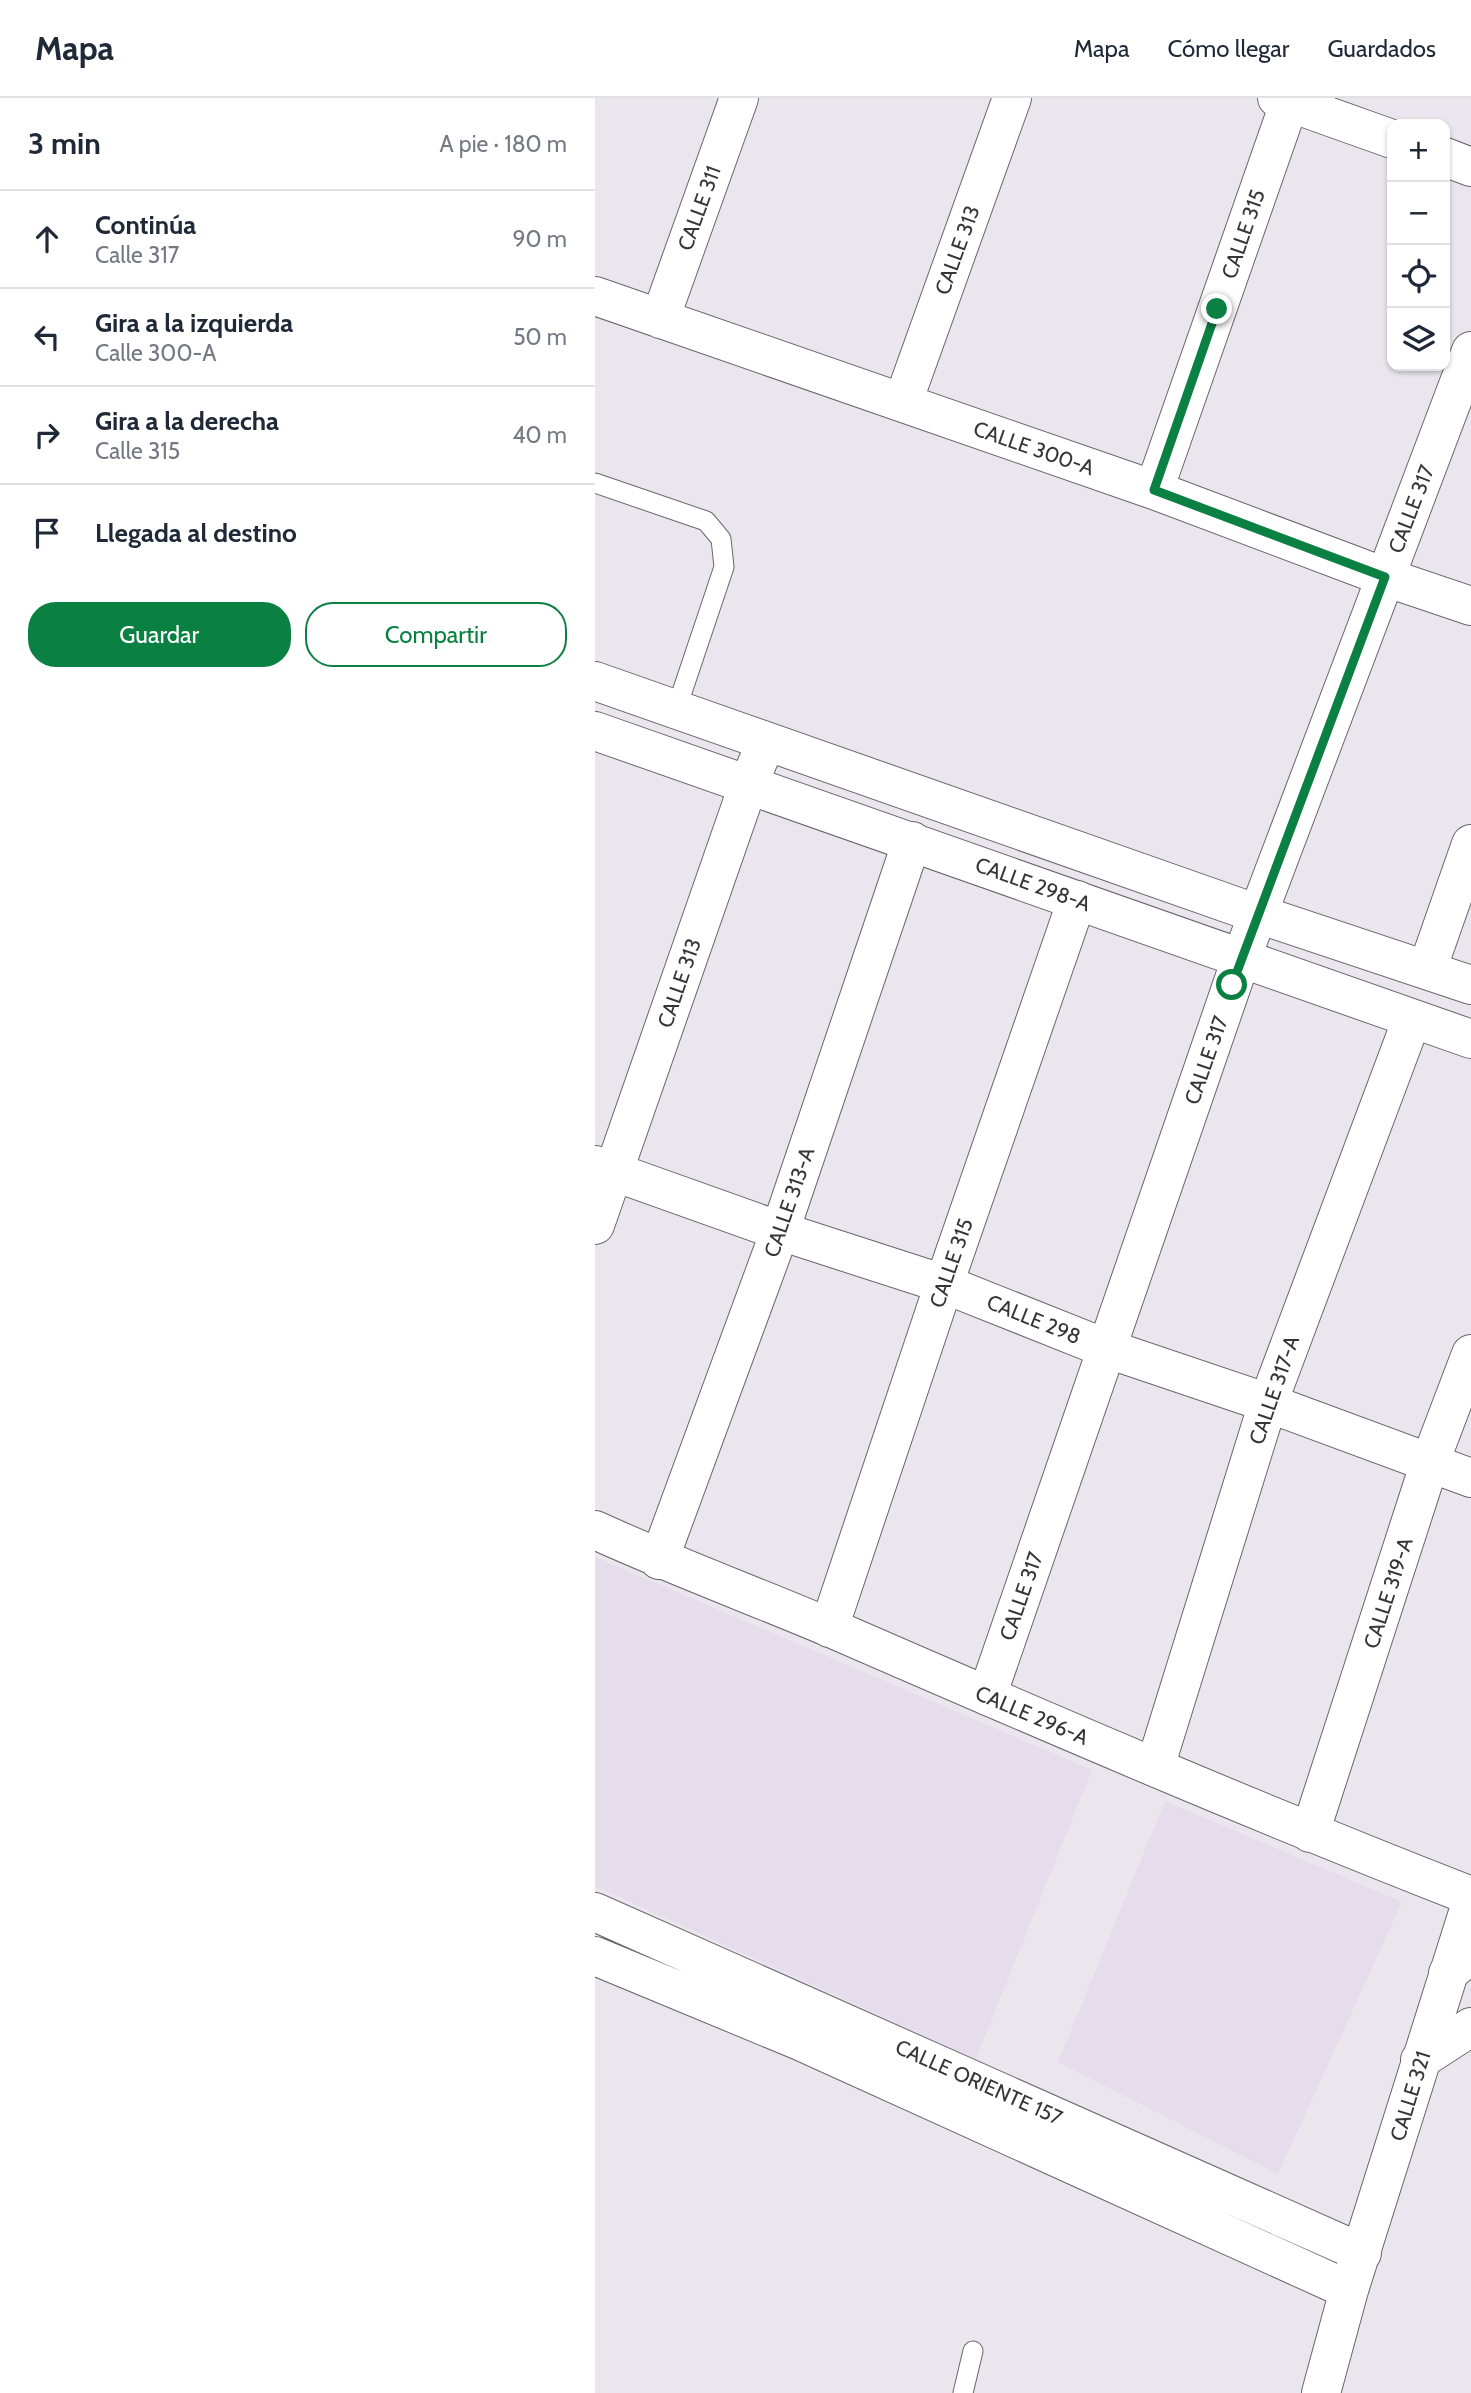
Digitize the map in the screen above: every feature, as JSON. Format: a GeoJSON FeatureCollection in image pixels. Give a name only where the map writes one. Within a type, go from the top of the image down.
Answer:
{"type":"FeatureCollection","features":[{"type":"Feature","properties":{"kind":"street","name":"CALLE 311"},"geometry":{"type":"LineString","coordinates":[[660,319],[739,98]]}},
{"type":"Feature","properties":{"kind":"street","name":"CALLE 313"},"geometry":{"type":"LineString","coordinates":[[903,402],[1012,98]]}},
{"type":"Feature","properties":{"kind":"street"},"geometry":{"type":"LineString","coordinates":[[1286,99],[1387,137]]}},
{"type":"Feature","properties":{"kind":"street","name":"CALLE 315"},"geometry":{"type":"LineString","coordinates":[[1154,490],[1286,99]]}},
{"type":"Feature","properties":{"kind":"street"},"geometry":{"type":"LineString","coordinates":[[1450,159],[1471,167]]}},
{"type":"Feature","properties":{"kind":"street","name":"CALLE 300-A"},"geometry":{"type":"LineString","coordinates":[[595,296],[1154,490],[1385,577],[1471,606]]}},
{"type":"Feature","properties":{"kind":"street","name":"CALLE 317"},"geometry":{"type":"LineString","coordinates":[[987,1696],[1241,959],[1471,351]]}},
{"type":"Feature","properties":{"kind":"street"},"geometry":{"type":"LineString","coordinates":[[595,681],[1258,914],[1471,985]]}},
{"type":"Feature","properties":{"kind":"street","name":"CALLE 298-A"},"geometry":{"type":"LineString","coordinates":[[595,731],[1471,1039]]}},
{"type":"Feature","properties":{"kind":"street","name":"CALLE 313"},"geometry":{"type":"LineString","coordinates":[[595,1225],[604,1168],[766,742]]}},
{"type":"Feature","properties":{"kind":"street","name":"CALLE 313-A"},"geometry":{"type":"LineString","coordinates":[[659,1560],[780,1231],[912,841]]}},
{"type":"Feature","properties":{"kind":"street"},"geometry":{"type":"LineString","coordinates":[[1427,970],[1471,844]]}},
{"type":"Feature","properties":{"kind":"street","name":"CALLE 315"},"geometry":{"type":"LineString","coordinates":[[829,1628],[1077,900]]}},
{"type":"Feature","properties":{"kind":"street","name":"CALLE 317-A"},"geometry":{"type":"LineString","coordinates":[[1155,1767],[1268,1403],[1412,1019]]}},
{"type":"Feature","properties":{"kind":"street","name":"CALLE 298"},"geometry":{"type":"LineString","coordinates":[[604,1168],[780,1231],[944,1284],[1105,1348],[1268,1403],[1471,1478]]}},
{"type":"Feature","properties":{"kind":"street","name":"CALLE 319-A"},"geometry":{"type":"LineString","coordinates":[[1311,1833],[1430,1462],[1471,1354]]}},
{"type":"Feature","properties":{"kind":"street","name":"CALLE 296-A"},"geometry":{"type":"LineString","coordinates":[[595,1530],[659,1560],[829,1628],[1311,1833],[1471,1896]]}},
{"type":"Feature","properties":{"kind":"street","name":"CALLE 321"},"geometry":{"type":"LineString","coordinates":[[1321,2393],[1349,2290],[1420,2060],[1460,1964],[1471,1903]]}},
{"type":"Feature","properties":{"kind":"street","name":"CALLE ORIENTE 157"},"geometry":{"type":"LineString","coordinates":[[595,1912],[1362,2253]]}},
{"type":"Feature","properties":{"kind":"street","name":"CALLE ORIENTE 157"},"geometry":{"type":"LineString","coordinates":[[595,1956],[800,2041],[1349,2290]]}},
{"type":"Feature","properties":{"kind":"street"},"geometry":{"type":"LineString","coordinates":[[1420,2060],[1471,2027]]}},
{"type":"Feature","properties":{"kind":"lane"},"geometry":{"type":"LineString","coordinates":[[595,484],[706,521],[720,539],[724,567],[676,710]]}},
{"type":"Feature","properties":{"kind":"lane"},"geometry":{"type":"LineString","coordinates":[[963,2393],[973,2351]]}},
{"type":"Feature","properties":{"kind":"shaded area"},"geometry":{"type":"Polygon","coordinates":[[[595,1557],[1092,1770],[976,2059],[595,1886],[595,1557]]]}},
{"type":"Feature","properties":{"kind":"shaded area"},"geometry":{"type":"Polygon","coordinates":[[[1165,1801],[1402,1902],[1278,2174],[1058,2062],[1165,1801]]]}},
{"type":"Feature","properties":{"kind":"route"},"geometry":{"type":"LineString","coordinates":[[1217,309],[1154,490],[1385,577],[1232,985]]}}]}
